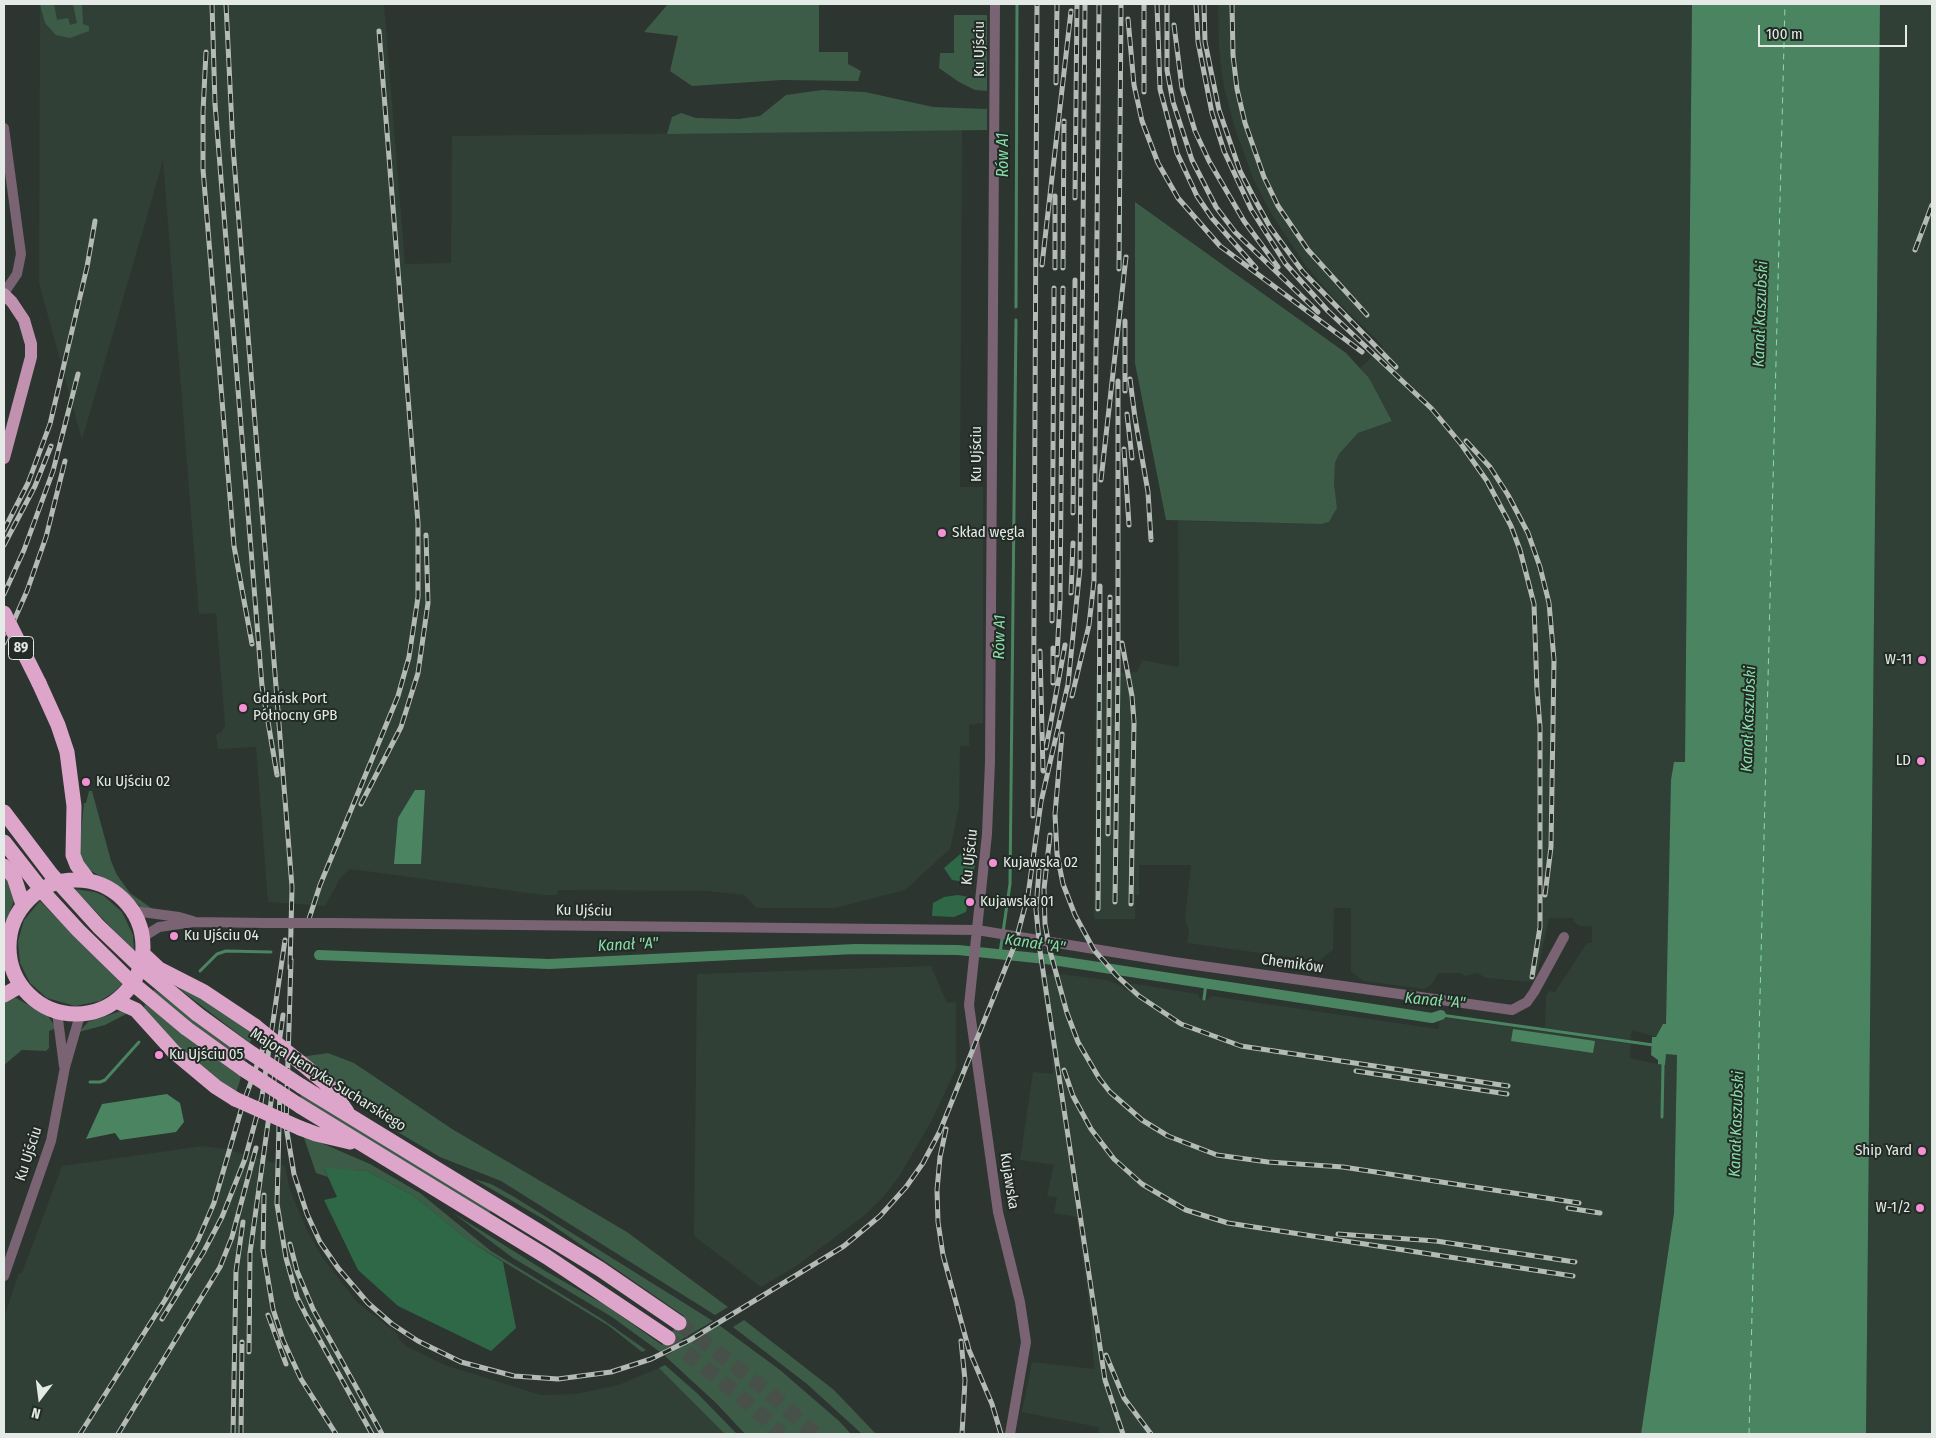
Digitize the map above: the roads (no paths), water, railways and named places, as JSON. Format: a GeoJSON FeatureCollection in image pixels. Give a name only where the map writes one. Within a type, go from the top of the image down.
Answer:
{"type":"FeatureCollection","features":[{"type":"Feature","properties":{"kind":"highway","name":"89"},"geometry":{"type":"LineString","coordinates":[[4,613],[39,683],[58,725],[67,752],[74,806],[73,855],[77,865],[89,881]]}},
{"type":"Feature","properties":{"kind":"highway","name":"Majora Henryka Sucharskiego"},"geometry":{"type":"LineString","coordinates":[[4,812],[51,874],[99,926],[143,969],[197,1014],[301,1086],[600,1269],[679,1322]]}},
{"type":"Feature","properties":{"kind":"highway"},"geometry":{"type":"LineString","coordinates":[[4,842],[44,893],[78,930],[131,982],[186,1028],[243,1069],[300,1106],[579,1277],[668,1338]]}},
{"type":"Feature","properties":{"kind":"highway"},"geometry":{"type":"LineString","coordinates":[[4,866],[14,878],[23,905]]}},
{"type":"Feature","properties":{"kind":"highway"},"geometry":{"type":"LineString","coordinates":[[70,880],[89,881],[117,894],[134,911],[144,937],[143,954],[136,977],[130,987],[116,1001],[101,1010],[80,1015],[57,1012],[37,1003],[7,970],[12,928],[23,905],[43,888],[70,880]]}},
{"type":"Feature","properties":{"kind":"highway"},"geometry":{"type":"LineString","coordinates":[[143,954],[159,969],[204,992],[254,1026],[330,1087],[349,1116]]}},
{"type":"Feature","properties":{"kind":"highway"},"geometry":{"type":"LineString","coordinates":[[4,995],[20,986]]}},
{"type":"Feature","properties":{"kind":"highway"},"geometry":{"type":"LineString","coordinates":[[116,1001],[136,1010],[174,1052],[216,1087],[235,1099],[316,1134],[361,1144]]}},
{"type":"Feature","properties":{"kind":"main road"},"geometry":{"type":"LineString","coordinates":[[4,294],[24,320],[31,344],[31,357],[4,458]]}},
{"type":"Feature","properties":{"kind":"street","name":"Ku Ujściu"},"geometry":{"type":"LineString","coordinates":[[144,937],[159,927],[194,922],[977,930],[988,830],[990,762],[995,4]]}},
{"type":"Feature","properties":{"kind":"street"},"geometry":{"type":"LineString","coordinates":[[4,128],[21,254],[17,274],[4,294]]}},
{"type":"Feature","properties":{"kind":"street","name":"Ku Ujściu"},"geometry":{"type":"LineString","coordinates":[[134,911],[179,917],[194,922]]}},
{"type":"Feature","properties":{"kind":"street","name":"Chemików"},"geometry":{"type":"LineString","coordinates":[[977,930],[1174,962],[1512,1010],[1527,1002],[1564,937]]}},
{"type":"Feature","properties":{"kind":"street","name":"Kujawska"},"geometry":{"type":"LineString","coordinates":[[977,930],[969,1021],[998,1212],[1020,1302],[1026,1342],[1010,1434]]}},
{"type":"Feature","properties":{"kind":"street","name":"Ku Ujściu"},"geometry":{"type":"LineString","coordinates":[[57,1012],[64,1067]]}},
{"type":"Feature","properties":{"kind":"street","name":"Ku Ujściu"},"geometry":{"type":"LineString","coordinates":[[4,1276],[50,1141],[64,1067],[80,1015]]}},
{"type":"Feature","properties":{"kind":"water","name":"Kanał Kaszubski"},"geometry":{"type":"Polygon","coordinates":[[[1692,4],[1880,4],[1866,1434],[1641,1434],[1674,1213],[1677,1055],[1666,1054],[1665,1065],[1658,1064],[1658,1060],[1651,1055],[1652,1037],[1656,1037],[1663,1024],[1666,1024],[1671,780],[1674,762],[1685,762],[1692,4]]]}},
{"type":"Feature","properties":{"kind":"water"},"geometry":{"type":"Polygon","coordinates":[[[415,790],[425,790],[421,864],[394,864],[398,818],[415,790]]]}},
{"type":"Feature","properties":{"kind":"water"},"geometry":{"type":"Polygon","coordinates":[[[1513,1029],[1595,1041],[1593,1053],[1511,1041],[1513,1029]]]}},
{"type":"Feature","properties":{"kind":"water"},"geometry":{"type":"Polygon","coordinates":[[[167,1094],[180,1103],[184,1122],[176,1132],[120,1140],[115,1133],[86,1139],[102,1104],[167,1094]]]}},
{"type":"Feature","properties":{"kind":"waterway","name":"Rów A1"},"geometry":{"type":"LineString","coordinates":[[1016,307],[1017,4]]}},
{"type":"Feature","properties":{"kind":"waterway","name":"Rów A1"},"geometry":{"type":"LineString","coordinates":[[1000,953],[1010,884],[1016,320]]}},
{"type":"Feature","properties":{"kind":"waterway","name":"Kanał \"A\""},"geometry":{"type":"LineString","coordinates":[[319,955],[549,964],[855,949],[958,950],[1046,959],[1432,1018],[1441,1015]]}},
{"type":"Feature","properties":{"kind":"waterway","name":"Kanał \"A\""},"geometry":{"type":"LineString","coordinates":[[200,971],[217,954],[226,951],[271,952]]}},
{"type":"Feature","properties":{"kind":"waterway"},"geometry":{"type":"LineString","coordinates":[[1204,999],[1206,983]]}},
{"type":"Feature","properties":{"kind":"waterway","name":"Kanał \"A\""},"geometry":{"type":"LineString","coordinates":[[1441,1015],[1653,1045]]}},
{"type":"Feature","properties":{"kind":"waterway","name":"Kanał \"A\""},"geometry":{"type":"LineString","coordinates":[[90,1082],[105,1080],[139,1042]]}},
{"type":"Feature","properties":{"kind":"waterway"},"geometry":{"type":"LineString","coordinates":[[1662,1117],[1663,1065]]}},
{"type":"Feature","properties":{"kind":"tunnel"},"geometry":{"type":"LineString","coordinates":[[679,1323],[766,1390],[815,1434]]}},
{"type":"Feature","properties":{"kind":"tunnel"},"geometry":{"type":"LineString","coordinates":[[668,1338],[739,1395],[782,1434]]}},
{"type":"Feature","properties":{"kind":"railway"},"geometry":{"type":"LineString","coordinates":[[212,4],[215,104],[262,686],[277,775]]}},
{"type":"Feature","properties":{"kind":"railway"},"geometry":{"type":"LineString","coordinates":[[226,4],[233,147],[292,887],[290,968]]}},
{"type":"Feature","properties":{"kind":"railway"},"geometry":{"type":"LineString","coordinates":[[1033,816],[1037,4]]}},
{"type":"Feature","properties":{"kind":"railway"},"geometry":{"type":"LineString","coordinates":[[1056,83],[1057,4]]}},
{"type":"Feature","properties":{"kind":"railway"},"geometry":{"type":"LineString","coordinates":[[1075,198],[1077,4]]}},
{"type":"Feature","properties":{"kind":"railway"},"geometry":{"type":"LineString","coordinates":[[291,960],[286,1126],[294,1174],[307,1214],[320,1242],[338,1268],[368,1303],[392,1324],[418,1341],[461,1362],[514,1376],[558,1379],[611,1372],[651,1359],[690,1340],[844,1246],[880,1216],[906,1187],[923,1163],[940,1131],[1015,944],[1028,895],[1041,802],[1068,684],[1080,568],[1085,4]]}},
{"type":"Feature","properties":{"kind":"railway"},"geometry":{"type":"LineString","coordinates":[[1072,696],[1089,625],[1094,581],[1099,4]]}},
{"type":"Feature","properties":{"kind":"railway"},"geometry":{"type":"LineString","coordinates":[[1119,269],[1121,4]]}},
{"type":"Feature","properties":{"kind":"railway"},"geometry":{"type":"LineString","coordinates":[[1144,4],[1144,92]]}},
{"type":"Feature","properties":{"kind":"railway"},"geometry":{"type":"LineString","coordinates":[[1157,4],[1160,89],[1177,153],[1197,196],[1212,218],[1256,268]]}},
{"type":"Feature","properties":{"kind":"railway"},"geometry":{"type":"LineString","coordinates":[[1167,4],[1167,70],[1173,102],[1192,160],[1216,207],[1235,232],[1318,312]]}},
{"type":"Feature","properties":{"kind":"railway"},"geometry":{"type":"LineString","coordinates":[[1196,4],[1198,42],[1212,113],[1224,151],[1251,209],[1285,263],[1300,280],[1328,311],[1432,409],[1461,444],[1487,481],[1511,526],[1520,550],[1534,604],[1540,727],[1540,927],[1532,977]]}},
{"type":"Feature","properties":{"kind":"railway"},"geometry":{"type":"LineString","coordinates":[[1204,4],[1205,42],[1219,110],[1240,171],[1254,198],[1270,227],[1303,272],[1396,367]]}},
{"type":"Feature","properties":{"kind":"railway"},"geometry":{"type":"LineString","coordinates":[[1232,4],[1233,55],[1237,89],[1245,123],[1264,177],[1278,206],[1308,250],[1367,315]]}},
{"type":"Feature","properties":{"kind":"railway"},"geometry":{"type":"LineString","coordinates":[[1042,265],[1071,11]]}},
{"type":"Feature","properties":{"kind":"railway"},"geometry":{"type":"LineString","coordinates":[[1128,19],[1134,85],[1142,121],[1158,163],[1178,198],[1220,246],[1362,352]]}},
{"type":"Feature","properties":{"kind":"railway"},"geometry":{"type":"LineString","coordinates":[[1174,25],[1182,88],[1195,131],[1209,161],[1244,221],[1278,267]]}},
{"type":"Feature","properties":{"kind":"railway"},"geometry":{"type":"LineString","coordinates":[[308,922],[320,885],[398,696],[409,657],[418,597],[418,523],[379,31]]}},
{"type":"Feature","properties":{"kind":"railway"},"geometry":{"type":"LineString","coordinates":[[206,52],[203,169],[234,546],[252,644]]}},
{"type":"Feature","properties":{"kind":"railway"},"geometry":{"type":"LineString","coordinates":[[1063,268],[1064,121]]}},
{"type":"Feature","properties":{"kind":"railway"},"geometry":{"type":"LineString","coordinates":[[1055,196],[1055,268]]}},
{"type":"Feature","properties":{"kind":"railway"},"geometry":{"type":"LineString","coordinates":[[1915,250],[1932,205]]}},
{"type":"Feature","properties":{"kind":"railway"},"geometry":{"type":"LineString","coordinates":[[4,530],[28,483],[50,424],[87,267],[95,221]]}},
{"type":"Feature","properties":{"kind":"railway"},"geometry":{"type":"LineString","coordinates":[[1101,480],[1126,257]]}},
{"type":"Feature","properties":{"kind":"railway"},"geometry":{"type":"LineString","coordinates":[[1073,513],[1075,280]]}},
{"type":"Feature","properties":{"kind":"railway"},"geometry":{"type":"LineString","coordinates":[[1052,621],[1054,288]]}},
{"type":"Feature","properties":{"kind":"railway"},"geometry":{"type":"LineString","coordinates":[[1057,655],[1060,602],[1063,288]]}},
{"type":"Feature","properties":{"kind":"railway"},"geometry":{"type":"LineString","coordinates":[[1125,321],[1125,391]]}},
{"type":"Feature","properties":{"kind":"railway"},"geometry":{"type":"LineString","coordinates":[[4,594],[24,550],[53,471],[78,374]]}},
{"type":"Feature","properties":{"kind":"railway"},"geometry":{"type":"LineString","coordinates":[[1130,379],[1148,492],[1151,540]]}},
{"type":"Feature","properties":{"kind":"railway"},"geometry":{"type":"LineString","coordinates":[[1115,902],[1118,673],[1118,381]]}},
{"type":"Feature","properties":{"kind":"railway"},"geometry":{"type":"LineString","coordinates":[[1127,414],[1132,458]]}},
{"type":"Feature","properties":{"kind":"railway"},"geometry":{"type":"LineString","coordinates":[[1466,441],[1490,467],[1508,495],[1528,533],[1540,567],[1549,603],[1554,660],[1551,847],[1545,895]]}},
{"type":"Feature","properties":{"kind":"railway"},"geometry":{"type":"LineString","coordinates":[[4,545],[35,486],[51,446]]}},
{"type":"Feature","properties":{"kind":"railway"},"geometry":{"type":"LineString","coordinates":[[1124,449],[1129,525]]}},
{"type":"Feature","properties":{"kind":"railway"},"geometry":{"type":"LineString","coordinates":[[4,643],[27,591],[46,537],[65,461]]}},
{"type":"Feature","properties":{"kind":"railway"},"geometry":{"type":"LineString","coordinates":[[361,804],[401,727],[418,673],[428,603],[426,535]]}},
{"type":"Feature","properties":{"kind":"railway"},"geometry":{"type":"LineString","coordinates":[[1071,593],[1073,543]]}},
{"type":"Feature","properties":{"kind":"railway"},"geometry":{"type":"LineString","coordinates":[[1098,909],[1100,586]]}},
{"type":"Feature","properties":{"kind":"railway"},"geometry":{"type":"LineString","coordinates":[[1108,834],[1110,597]]}},
{"type":"Feature","properties":{"kind":"railway"},"geometry":{"type":"LineString","coordinates":[[1122,643],[1132,696],[1134,722],[1131,904]]}},
{"type":"Feature","properties":{"kind":"railway"},"geometry":{"type":"LineString","coordinates":[[1046,748],[1065,645]]}},
{"type":"Feature","properties":{"kind":"railway"},"geometry":{"type":"LineString","coordinates":[[1053,648],[1053,683]]}},
{"type":"Feature","properties":{"kind":"railway"},"geometry":{"type":"LineString","coordinates":[[1040,651],[1043,771]]}},
{"type":"Feature","properties":{"kind":"railway"},"geometry":{"type":"LineString","coordinates":[[1062,734],[1055,814],[1057,854],[1063,884],[1075,915],[1094,950],[1117,976],[1139,996],[1181,1024],[1241,1046],[1508,1086]]}},
{"type":"Feature","properties":{"kind":"railway"},"geometry":{"type":"LineString","coordinates":[[1050,835],[1044,889],[1045,924],[1050,951],[1067,1013],[1078,1042],[1099,1078],[1110,1092],[1142,1120],[1168,1136],[1217,1155],[1268,1162],[1343,1167],[1579,1203]]}},
{"type":"Feature","properties":{"kind":"railway"},"geometry":{"type":"LineString","coordinates":[[1039,870],[1036,909],[1040,951],[1105,1380],[1123,1434]]}},
{"type":"Feature","properties":{"kind":"railway"},"geometry":{"type":"LineString","coordinates":[[261,1103],[285,940]]}},
{"type":"Feature","properties":{"kind":"railway"},"geometry":{"type":"LineString","coordinates":[[249,1352],[250,1253],[283,1015]]}},
{"type":"Feature","properties":{"kind":"railway"},"geometry":{"type":"LineString","coordinates":[[80,1434],[165,1300],[198,1240],[214,1203],[242,1107],[267,1037]]}},
{"type":"Feature","properties":{"kind":"railway"},"geometry":{"type":"LineString","coordinates":[[1064,1070],[1073,1096],[1091,1129],[1114,1159],[1142,1184],[1186,1210],[1228,1223],[1573,1276]]}},
{"type":"Feature","properties":{"kind":"railway"},"geometry":{"type":"LineString","coordinates":[[1356,1071],[1507,1094]]}},
{"type":"Feature","properties":{"kind":"railway"},"geometry":{"type":"LineString","coordinates":[[280,1087],[277,1204],[286,1258],[297,1297],[372,1434]]}},
{"type":"Feature","properties":{"kind":"railway"},"geometry":{"type":"LineString","coordinates":[[162,1319],[203,1253],[222,1217],[245,1159],[262,1097]]}},
{"type":"Feature","properties":{"kind":"railway"},"geometry":{"type":"LineString","coordinates":[[946,1129],[940,1157],[937,1190],[938,1222],[943,1255],[969,1350],[992,1404],[1001,1434]]}},
{"type":"Feature","properties":{"kind":"railway"},"geometry":{"type":"LineString","coordinates":[[118,1434],[220,1267],[232,1237],[256,1148]]}},
{"type":"Feature","properties":{"kind":"railway"},"geometry":{"type":"LineString","coordinates":[[264,1195],[263,1250],[273,1309],[283,1340],[301,1379],[336,1434]]}},
{"type":"Feature","properties":{"kind":"railway"},"geometry":{"type":"LineString","coordinates":[[1568,1208],[1600,1213]]}},
{"type":"Feature","properties":{"kind":"railway"},"geometry":{"type":"LineString","coordinates":[[233,1434],[236,1271],[243,1222]]}},
{"type":"Feature","properties":{"kind":"railway"},"geometry":{"type":"LineString","coordinates":[[1338,1234],[1436,1241],[1575,1262]]}},
{"type":"Feature","properties":{"kind":"railway"},"geometry":{"type":"LineString","coordinates":[[290,1244],[297,1271],[313,1309],[382,1434]]}},
{"type":"Feature","properties":{"kind":"railway"},"geometry":{"type":"LineString","coordinates":[[268,1315],[286,1364]]}},
{"type":"Feature","properties":{"kind":"railway"},"geometry":{"type":"LineString","coordinates":[[961,1341],[965,1380],[962,1434]]}},
{"type":"Feature","properties":{"kind":"railway"},"geometry":{"type":"LineString","coordinates":[[241,1434],[242,1342]]}},
{"type":"Feature","properties":{"kind":"railway"},"geometry":{"type":"LineString","coordinates":[[1106,1355],[1124,1398],[1151,1434]]}},
{"type":"Feature","properties":{"kind":"place","name":"Skład węgla"},"geometry":{"type":"Point","coordinates":[942,533]}},
{"type":"Feature","properties":{"kind":"place","name":"W-11"},"geometry":{"type":"Point","coordinates":[1922,660]}},
{"type":"Feature","properties":{"kind":"place","name":"Gdańsk Port Północny GPB"},"geometry":{"type":"Point","coordinates":[243,708]}},
{"type":"Feature","properties":{"kind":"place","name":"LD"},"geometry":{"type":"Point","coordinates":[1921,761]}},
{"type":"Feature","properties":{"kind":"place","name":"Ku Ujściu 02"},"geometry":{"type":"Point","coordinates":[86,782]}},
{"type":"Feature","properties":{"kind":"place","name":"Kujawska 02"},"geometry":{"type":"Point","coordinates":[993,863]}},
{"type":"Feature","properties":{"kind":"place","name":"Kujawska 01"},"geometry":{"type":"Point","coordinates":[970,902]}},
{"type":"Feature","properties":{"kind":"place","name":"Ku Ujściu 04"},"geometry":{"type":"Point","coordinates":[174,936]}},
{"type":"Feature","properties":{"kind":"place","name":"Ku Ujściu 05"},"geometry":{"type":"Point","coordinates":[159,1055]}},
{"type":"Feature","properties":{"kind":"place","name":"Ship Yard"},"geometry":{"type":"Point","coordinates":[1922,1151]}},
{"type":"Feature","properties":{"kind":"place","name":"W-1/2"},"geometry":{"type":"Point","coordinates":[1920,1208]}}]}
